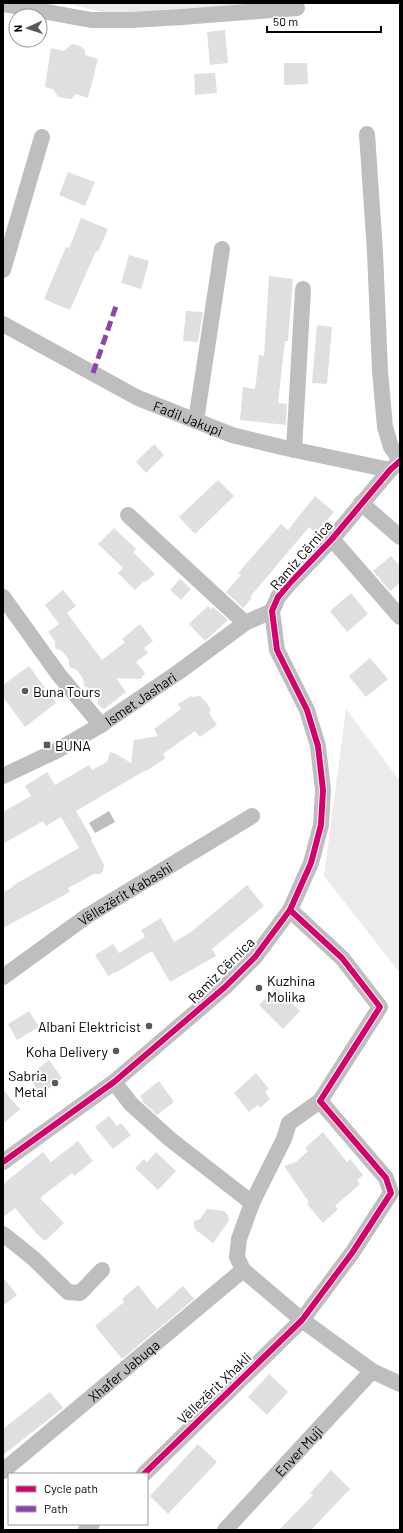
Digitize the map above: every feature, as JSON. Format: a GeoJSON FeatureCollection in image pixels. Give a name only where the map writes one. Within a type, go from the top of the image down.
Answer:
{"type":"FeatureCollection","features":[{"type":"Feature","properties":{"kind":"street"},"geometry":{"type":"LineString","coordinates":[[3,4],[91,20],[182,18],[297,8]]}},
{"type":"Feature","properties":{"kind":"street"},"geometry":{"type":"LineString","coordinates":[[367,134],[375,252],[380,371],[385,427],[396,464]]}},
{"type":"Feature","properties":{"kind":"street"},"geometry":{"type":"LineString","coordinates":[[3,270],[42,138]]}},
{"type":"Feature","properties":{"kind":"street"},"geometry":{"type":"LineString","coordinates":[[196,421],[222,249]]}},
{"type":"Feature","properties":{"kind":"street"},"geometry":{"type":"LineString","coordinates":[[294,450],[303,289]]}},
{"type":"Feature","properties":{"kind":"street","name":"Fadil Jakupi"},"geometry":{"type":"LineString","coordinates":[[3,324],[138,398],[232,435],[294,450],[396,464]]}},
{"type":"Feature","properties":{"kind":"street","name":"Ramiz Cërnica"},"geometry":{"type":"LineString","coordinates":[[3,1162],[114,1082],[225,988],[255,957],[290,910],[311,863],[321,825],[324,790],[318,746],[307,710],[276,650],[272,611],[278,597],[288,584],[332,540],[361,503],[396,464]]}},
{"type":"Feature","properties":{"kind":"street"},"geometry":{"type":"LineString","coordinates":[[361,503],[400,537]]}},
{"type":"Feature","properties":{"kind":"street"},"geometry":{"type":"LineString","coordinates":[[128,515],[245,623]]}},
{"type":"Feature","properties":{"kind":"street"},"geometry":{"type":"LineString","coordinates":[[332,540],[400,617]]}},
{"type":"Feature","properties":{"kind":"street"},"geometry":{"type":"LineString","coordinates":[[3,597],[59,675],[101,725]]}},
{"type":"Feature","properties":{"kind":"street","name":"Ismet Jashari"},"geometry":{"type":"LineString","coordinates":[[3,776],[56,751],[101,725],[180,671],[245,623],[272,611]]}},
{"type":"Feature","properties":{"kind":"street","name":"Vëllezërit Kabashi"},"geometry":{"type":"LineString","coordinates":[[3,978],[87,916],[252,816]]}},
{"type":"Feature","properties":{"kind":"street"},"geometry":{"type":"LineString","coordinates":[[290,910],[342,958],[380,1007],[320,1101],[289,1123],[284,1139],[252,1203],[239,1239],[238,1257],[243,1270],[302,1320],[372,1371],[400,1384]]}},
{"type":"Feature","properties":{"kind":"street"},"geometry":{"type":"LineString","coordinates":[[114,1082],[131,1104],[171,1140],[252,1203]]}},
{"type":"Feature","properties":{"kind":"street","name":"Vëllezërit Xhakli"},"geometry":{"type":"LineString","coordinates":[[145,1473],[302,1320],[352,1253],[391,1193],[386,1178],[320,1101]]}},
{"type":"Feature","properties":{"kind":"street"},"geometry":{"type":"LineString","coordinates":[[3,1234],[33,1258],[68,1292],[80,1293],[102,1270]]}},
{"type":"Feature","properties":{"kind":"street","name":"Xhafer Jabuqa"},"geometry":{"type":"LineString","coordinates":[[3,1471],[243,1270]]}},
{"type":"Feature","properties":{"kind":"street","name":"Enver Muji"},"geometry":{"type":"LineString","coordinates":[[225,1530],[372,1371]]}},
{"type":"Feature","properties":{"kind":"shaded area"},"geometry":{"type":"Polygon","coordinates":[[[63,3],[309,3],[309,4],[121,16],[63,3]]]}},
{"type":"Feature","properties":{"kind":"shaded area"},"geometry":{"type":"Polygon","coordinates":[[[346,709],[400,781],[400,973],[324,876],[346,709]]]}},
{"type":"Feature","properties":{"kind":"shaded area"},"geometry":{"type":"Polygon","coordinates":[[[109,811],[115,822],[95,833],[89,823],[109,811]]]}},
{"type":"Feature","properties":{"kind":"building"},"geometry":{"type":"Polygon","coordinates":[[[225,30],[228,63],[210,65],[207,32],[225,30]]]}},
{"type":"Feature","properties":{"kind":"building"},"geometry":{"type":"Polygon","coordinates":[[[72,44],[80,46],[85,50],[85,55],[98,59],[88,98],[76,94],[71,99],[58,97],[53,89],[45,87],[51,48],[64,51],[72,44]]]}},
{"type":"Feature","properties":{"kind":"building"},"geometry":{"type":"Polygon","coordinates":[[[284,63],[307,63],[308,84],[284,85],[284,63]]]}},
{"type":"Feature","properties":{"kind":"building"},"geometry":{"type":"Polygon","coordinates":[[[215,73],[217,93],[195,95],[194,74],[215,73]]]}},
{"type":"Feature","properties":{"kind":"building"},"geometry":{"type":"Polygon","coordinates":[[[68,172],[95,182],[85,206],[59,195],[68,172]]]}},
{"type":"Feature","properties":{"kind":"building"},"geometry":{"type":"Polygon","coordinates":[[[81,218],[108,229],[98,252],[96,251],[70,310],[44,299],[66,247],[69,248],[81,218]]]}},
{"type":"Feature","properties":{"kind":"building"},"geometry":{"type":"Polygon","coordinates":[[[129,255],[149,261],[141,289],[121,283],[129,255]]]}},
{"type":"Feature","properties":{"kind":"building"},"geometry":{"type":"Polygon","coordinates":[[[269,276],[293,279],[288,341],[285,341],[278,403],[287,404],[286,425],[240,420],[243,387],[255,389],[259,355],[264,356],[269,276]]]}},
{"type":"Feature","properties":{"kind":"building"},"geometry":{"type":"Polygon","coordinates":[[[186,311],[203,312],[198,342],[183,341],[186,311]]]}},
{"type":"Feature","properties":{"kind":"building"},"geometry":{"type":"Polygon","coordinates":[[[317,325],[332,327],[327,384],[312,383],[317,325]]]}},
{"type":"Feature","properties":{"kind":"building"},"geometry":{"type":"Polygon","coordinates":[[[154,444],[164,455],[146,473],[136,462],[154,444]]]}},
{"type":"Feature","properties":{"kind":"building"},"geometry":{"type":"Polygon","coordinates":[[[218,480],[234,496],[195,534],[179,517],[218,480]]]}},
{"type":"Feature","properties":{"kind":"building"},"geometry":{"type":"Polygon","coordinates":[[[315,496],[334,512],[316,533],[309,527],[250,597],[252,598],[243,608],[226,592],[241,575],[238,573],[281,524],[288,530],[315,496]]]}},
{"type":"Feature","properties":{"kind":"building"},"geometry":{"type":"Polygon","coordinates":[[[114,528],[136,549],[133,552],[155,574],[146,582],[144,581],[135,590],[118,573],[123,568],[98,544],[114,528]]]}},
{"type":"Feature","properties":{"kind":"building"},"geometry":{"type":"Polygon","coordinates":[[[391,556],[400,566],[400,583],[390,591],[373,571],[391,556]]]}},
{"type":"Feature","properties":{"kind":"building"},"geometry":{"type":"Polygon","coordinates":[[[180,579],[191,589],[181,600],[170,590],[180,579]]]}},
{"type":"Feature","properties":{"kind":"building"},"geometry":{"type":"Polygon","coordinates":[[[63,590],[76,606],[67,613],[102,660],[125,642],[122,639],[140,624],[153,641],[144,648],[148,653],[136,662],[145,673],[141,679],[116,678],[126,692],[104,709],[98,705],[98,698],[91,689],[84,686],[83,679],[77,670],[69,667],[69,660],[62,651],[55,648],[55,641],[48,632],[59,624],[45,605],[63,590]]]}},
{"type":"Feature","properties":{"kind":"building"},"geometry":{"type":"Polygon","coordinates":[[[351,593],[368,614],[347,632],[330,611],[351,593]]]}},
{"type":"Feature","properties":{"kind":"building"},"geometry":{"type":"Polygon","coordinates":[[[208,606],[211,609],[213,607],[228,620],[205,641],[189,624],[208,606]]]}},
{"type":"Feature","properties":{"kind":"building"},"geometry":{"type":"Polygon","coordinates":[[[370,658],[388,679],[366,697],[349,676],[370,658]]]}},
{"type":"Feature","properties":{"kind":"building","name":"Buna Tours"},"geometry":{"type":"Polygon","coordinates":[[[29,666],[56,703],[25,727],[3,697],[3,685],[29,666]]]}},
{"type":"Feature","properties":{"kind":"building"},"geometry":{"type":"Polygon","coordinates":[[[191,696],[200,696],[206,702],[211,710],[209,713],[217,725],[200,737],[195,731],[163,754],[166,758],[76,811],[92,839],[91,840],[104,865],[103,871],[100,874],[94,874],[68,888],[70,892],[3,928],[3,892],[79,848],[61,817],[46,826],[43,821],[3,844],[3,812],[31,796],[25,786],[47,772],[55,785],[89,765],[92,770],[107,762],[110,752],[131,763],[134,740],[158,736],[154,729],[181,709],[178,704],[191,696]]]}},
{"type":"Feature","properties":{"kind":"building"},"geometry":{"type":"Polygon","coordinates":[[[247,885],[264,906],[212,949],[216,956],[170,982],[152,951],[108,976],[95,955],[113,944],[119,953],[145,937],[141,930],[161,918],[174,942],[191,932],[247,885]]]}},
{"type":"Feature","properties":{"kind":"building"},"geometry":{"type":"Polygon","coordinates":[[[276,988],[300,1011],[283,1029],[259,1005],[276,988]]]}},
{"type":"Feature","properties":{"kind":"building"},"geometry":{"type":"Polygon","coordinates":[[[29,1011],[39,1027],[17,1040],[8,1024],[29,1011]]]}},
{"type":"Feature","properties":{"kind":"building"},"geometry":{"type":"Polygon","coordinates":[[[49,1060],[62,1078],[41,1094],[28,1077],[49,1060]]]}},
{"type":"Feature","properties":{"kind":"building"},"geometry":{"type":"Polygon","coordinates":[[[256,1073],[269,1089],[265,1092],[270,1099],[260,1108],[258,1105],[249,1112],[234,1093],[256,1073]]]}},
{"type":"Feature","properties":{"kind":"building"},"geometry":{"type":"Polygon","coordinates":[[[159,1081],[174,1102],[157,1115],[142,1101],[143,1100],[140,1096],[159,1081]]]}},
{"type":"Feature","properties":{"kind":"building"},"geometry":{"type":"Polygon","coordinates":[[[3,1090],[20,1109],[3,1124],[3,1090]]]}},
{"type":"Feature","properties":{"kind":"building"},"geometry":{"type":"Polygon","coordinates":[[[109,1116],[117,1126],[121,1123],[131,1135],[113,1149],[95,1127],[109,1116]]]}},
{"type":"Feature","properties":{"kind":"building"},"geometry":{"type":"Polygon","coordinates":[[[323,1132],[347,1162],[350,1159],[363,1175],[357,1180],[360,1184],[335,1206],[338,1209],[323,1223],[307,1204],[309,1202],[284,1166],[296,1162],[308,1151],[305,1148],[323,1132]]]}},
{"type":"Feature","properties":{"kind":"building"},"geometry":{"type":"Polygon","coordinates":[[[78,1141],[93,1161],[74,1176],[72,1173],[40,1198],[64,1223],[45,1241],[36,1233],[15,1208],[3,1217],[3,1184],[43,1152],[51,1162],[78,1141]]]}},
{"type":"Feature","properties":{"kind":"building"},"geometry":{"type":"Polygon","coordinates":[[[156,1152],[176,1171],[158,1190],[135,1168],[144,1159],[147,1162],[156,1152]]]}},
{"type":"Feature","properties":{"kind":"building"},"geometry":{"type":"Polygon","coordinates":[[[207,1209],[224,1211],[228,1215],[229,1221],[213,1243],[194,1227],[194,1221],[200,1219],[207,1209]]]}},
{"type":"Feature","properties":{"kind":"building"},"geometry":{"type":"Polygon","coordinates":[[[3,1277],[17,1295],[3,1306],[3,1277]]]}},
{"type":"Feature","properties":{"kind":"building"},"geometry":{"type":"Polygon","coordinates":[[[138,1285],[157,1309],[183,1286],[194,1299],[122,1359],[95,1326],[124,1302],[122,1299],[138,1285]]]}},
{"type":"Feature","properties":{"kind":"building"},"geometry":{"type":"Polygon","coordinates":[[[269,1374],[288,1392],[267,1415],[248,1397],[269,1374]]]}},
{"type":"Feature","properties":{"kind":"building"},"geometry":{"type":"Polygon","coordinates":[[[50,1392],[63,1408],[3,1455],[3,1429],[50,1392]]]}},
{"type":"Feature","properties":{"kind":"building"},"geometry":{"type":"Polygon","coordinates":[[[198,1444],[217,1462],[168,1514],[150,1496],[198,1444]]]}},
{"type":"Feature","properties":{"kind":"building"},"geometry":{"type":"Polygon","coordinates":[[[331,1470],[350,1489],[311,1530],[279,1530],[313,1495],[310,1493],[331,1470]]]}},
{"type":"Feature","properties":{"kind":"marked path"},"geometry":{"type":"LineString","coordinates":[[93,373],[116,306]]}},
{"type":"Feature","properties":{"kind":"cycle path"},"geometry":{"type":"LineString","coordinates":[[3,1162],[114,1082],[225,987],[255,957],[290,910],[311,863],[321,825],[323,790],[318,746],[307,710],[277,650],[272,611],[278,597],[289,584],[332,539],[390,470],[400,461]]}},
{"type":"Feature","properties":{"kind":"cycle path"},"geometry":{"type":"LineString","coordinates":[[145,1473],[302,1320],[352,1253],[391,1193],[386,1178],[320,1101],[380,1007],[342,958],[290,910]]}},
{"type":"Feature","properties":{"kind":"place","name":"Buna Tours"},"geometry":{"type":"Point","coordinates":[25,691]}},
{"type":"Feature","properties":{"kind":"place","name":"BUNA"},"geometry":{"type":"Point","coordinates":[47,745]}},
{"type":"Feature","properties":{"kind":"place","name":"Kuzhina Molika"},"geometry":{"type":"Point","coordinates":[259,988]}},
{"type":"Feature","properties":{"kind":"place","name":"Albani Elektricist"},"geometry":{"type":"Point","coordinates":[149,1026]}},
{"type":"Feature","properties":{"kind":"place","name":"Koha Delivery"},"geometry":{"type":"Point","coordinates":[116,1051]}},
{"type":"Feature","properties":{"kind":"place","name":"Sabria Metal"},"geometry":{"type":"Point","coordinates":[55,1083]}}]}
